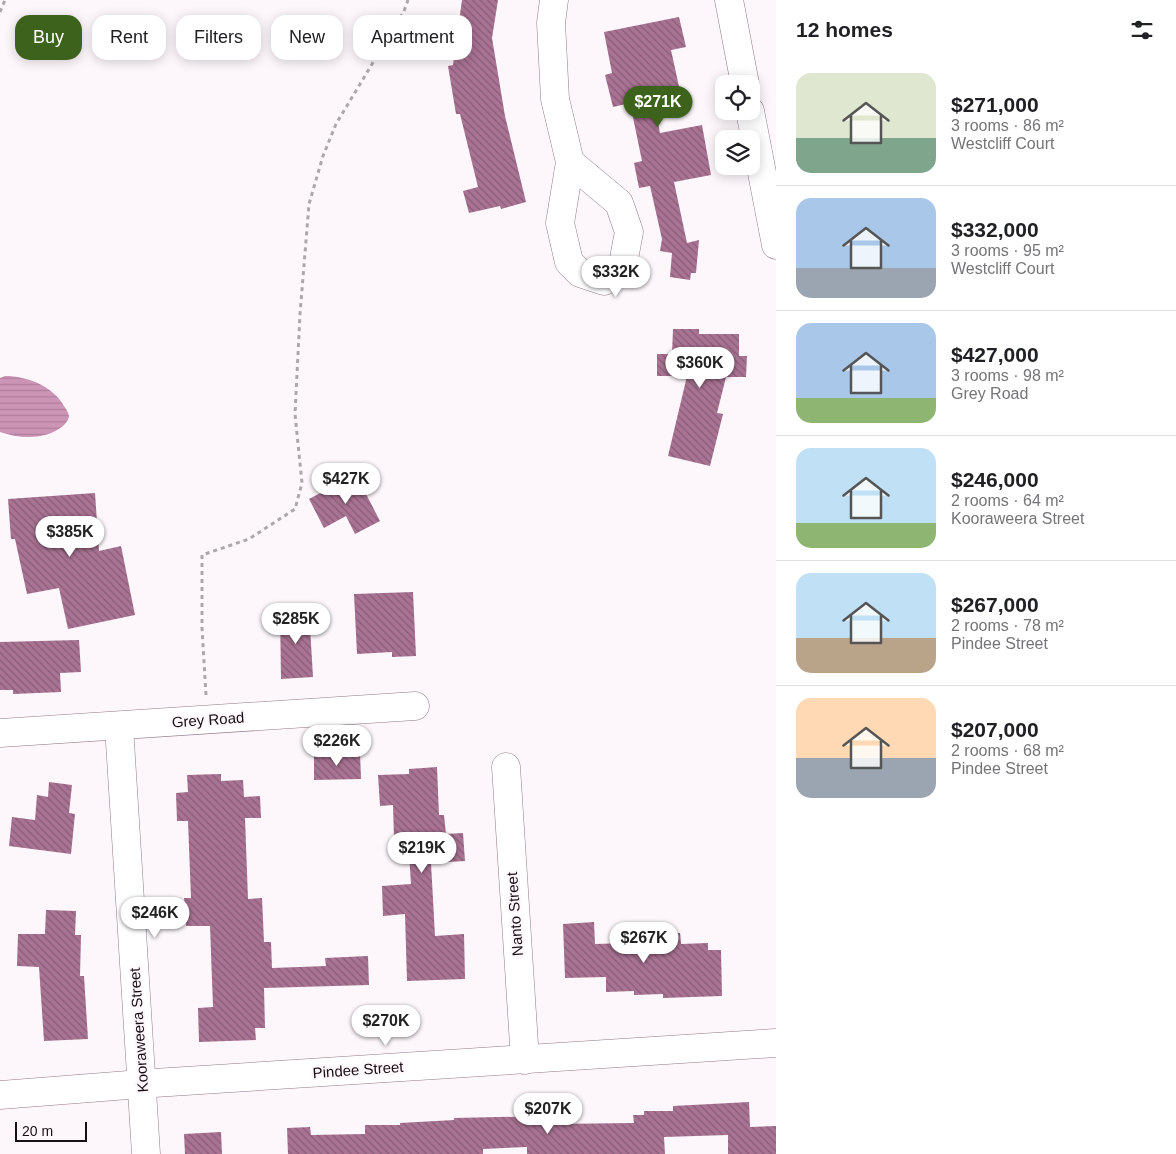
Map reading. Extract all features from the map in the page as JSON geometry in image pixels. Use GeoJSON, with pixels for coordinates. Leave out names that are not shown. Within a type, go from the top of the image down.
{"type":"FeatureCollection","features":[{"type":"Feature","properties":{"kind":"street"},"geometry":{"type":"LineString","coordinates":[[554,0],[551,23],[555,99],[570,162]]}},
{"type":"Feature","properties":{"kind":"street"},"geometry":{"type":"LineString","coordinates":[[729,0],[743,75]]}},
{"type":"Feature","properties":{"kind":"street"},"geometry":{"type":"LineString","coordinates":[[752,120],[776,245]]}},
{"type":"Feature","properties":{"kind":"street","name":"Grey Road"},"geometry":{"type":"LineString","coordinates":[[0,733],[416,706]]}},
{"type":"Feature","properties":{"kind":"street","name":"Kooraweera Street"},"geometry":{"type":"LineString","coordinates":[[119,726],[146,1154]]}},
{"type":"Feature","properties":{"kind":"street","name":"Nanto Street"},"geometry":{"type":"LineString","coordinates":[[506,768],[525,1060]]}},
{"type":"Feature","properties":{"kind":"street","name":"Pindee Street"},"geometry":{"type":"LineString","coordinates":[[0,1095],[143,1084],[776,1044]]}},
{"type":"Feature","properties":{"kind":"path"},"geometry":{"type":"LineString","coordinates":[[0,12],[5,0]]}},
{"type":"Feature","properties":{"kind":"path"},"geometry":{"type":"LineString","coordinates":[[208,720],[202,628],[202,555],[249,539],[295,509],[302,483],[295,414],[309,204],[323,156],[336,124],[404,11],[408,0]]}},
{"type":"Feature","properties":{"kind":"shaded area"},"geometry":{"type":"Polygon","coordinates":[[[5,376],[30,380],[53,393],[68,413],[69,417],[63,426],[49,434],[33,437],[16,436],[0,432],[0,378],[5,376]]]}},
{"type":"Feature","properties":{"kind":"building"},"geometry":{"type":"Polygon","coordinates":[[[462,0],[498,0],[492,38],[505,116],[526,202],[501,209],[500,206],[469,213],[463,191],[478,187],[460,114],[456,114],[448,66],[453,65],[454,60],[472,60],[472,15],[460,15],[462,0]]]}},
{"type":"Feature","properties":{"kind":"building"},"geometry":{"type":"Polygon","coordinates":[[[679,17],[686,47],[671,50],[680,91],[653,97],[660,133],[702,125],[711,175],[674,182],[687,243],[699,240],[696,273],[691,273],[690,280],[670,277],[672,253],[660,251],[662,239],[650,186],[639,188],[634,163],[642,161],[630,103],[613,107],[605,75],[612,73],[604,32],[679,17]]]}},
{"type":"Feature","properties":{"kind":"building"},"geometry":{"type":"Polygon","coordinates":[[[673,329],[699,329],[699,334],[739,334],[739,356],[747,356],[746,377],[726,377],[717,413],[723,414],[710,466],[668,456],[687,376],[657,376],[657,354],[672,354],[673,329]]]}},
{"type":"Feature","properties":{"kind":"building"},"geometry":{"type":"Polygon","coordinates":[[[358,473],[380,521],[355,534],[346,516],[324,528],[309,499],[358,473]]]}},
{"type":"Feature","properties":{"kind":"building"},"geometry":{"type":"Polygon","coordinates":[[[95,493],[99,551],[121,546],[135,615],[68,629],[59,588],[27,594],[15,539],[11,539],[8,499],[95,493]]]}},
{"type":"Feature","properties":{"kind":"building"},"geometry":{"type":"Polygon","coordinates":[[[413,592],[416,656],[392,657],[392,652],[357,654],[354,594],[413,592]]]}},
{"type":"Feature","properties":{"kind":"building"},"geometry":{"type":"Polygon","coordinates":[[[309,610],[313,677],[281,679],[280,611],[309,610]]]}},
{"type":"Feature","properties":{"kind":"building"},"geometry":{"type":"Polygon","coordinates":[[[79,640],[81,672],[60,673],[61,692],[13,694],[13,690],[0,690],[0,642],[79,640]]]}},
{"type":"Feature","properties":{"kind":"building"},"geometry":{"type":"Polygon","coordinates":[[[360,753],[361,779],[314,780],[314,755],[360,753]]]}},
{"type":"Feature","properties":{"kind":"building"},"geometry":{"type":"Polygon","coordinates":[[[437,767],[439,815],[444,815],[446,834],[463,833],[465,861],[431,863],[435,936],[464,934],[465,979],[407,981],[405,914],[383,916],[382,886],[411,884],[408,838],[394,839],[393,805],[380,806],[378,775],[409,774],[409,769],[437,767]]]}},
{"type":"Feature","properties":{"kind":"building"},"geometry":{"type":"Polygon","coordinates":[[[221,774],[221,781],[243,780],[244,797],[260,796],[261,818],[245,818],[248,899],[262,898],[264,942],[271,942],[272,968],[326,966],[325,958],[368,956],[369,985],[264,988],[265,1028],[255,1028],[256,1040],[199,1042],[198,1008],[213,1007],[210,926],[186,926],[184,898],[191,898],[188,821],[177,821],[176,793],[188,792],[187,775],[221,774]]]}},
{"type":"Feature","properties":{"kind":"building"},"geometry":{"type":"Polygon","coordinates":[[[49,782],[72,785],[69,813],[75,814],[71,854],[9,846],[12,817],[35,820],[37,795],[48,797],[49,782]]]}},
{"type":"Feature","properties":{"kind":"building"},"geometry":{"type":"Polygon","coordinates":[[[46,910],[76,911],[75,935],[81,935],[80,976],[84,976],[88,1039],[44,1041],[39,967],[17,966],[18,934],[45,934],[46,910]]]}},
{"type":"Feature","properties":{"kind":"building"},"geometry":{"type":"Polygon","coordinates":[[[594,922],[595,944],[661,942],[661,934],[680,933],[681,944],[708,943],[708,950],[721,950],[722,996],[663,998],[663,994],[634,995],[634,991],[606,992],[606,977],[565,978],[563,924],[594,922]]]}},
{"type":"Feature","properties":{"kind":"building"},"geometry":{"type":"Polygon","coordinates":[[[749,1102],[750,1127],[776,1126],[776,1154],[728,1154],[728,1135],[664,1137],[665,1154],[527,1154],[527,1147],[483,1149],[483,1154],[288,1154],[287,1128],[310,1127],[311,1135],[365,1134],[365,1125],[400,1125],[400,1123],[454,1120],[454,1118],[553,1116],[554,1124],[634,1123],[633,1115],[644,1115],[644,1111],[673,1111],[673,1106],[749,1102]]]}},
{"type":"Feature","properties":{"kind":"building"},"geometry":{"type":"Polygon","coordinates":[[[221,1132],[222,1154],[185,1154],[184,1134],[221,1132]]]}}]}
